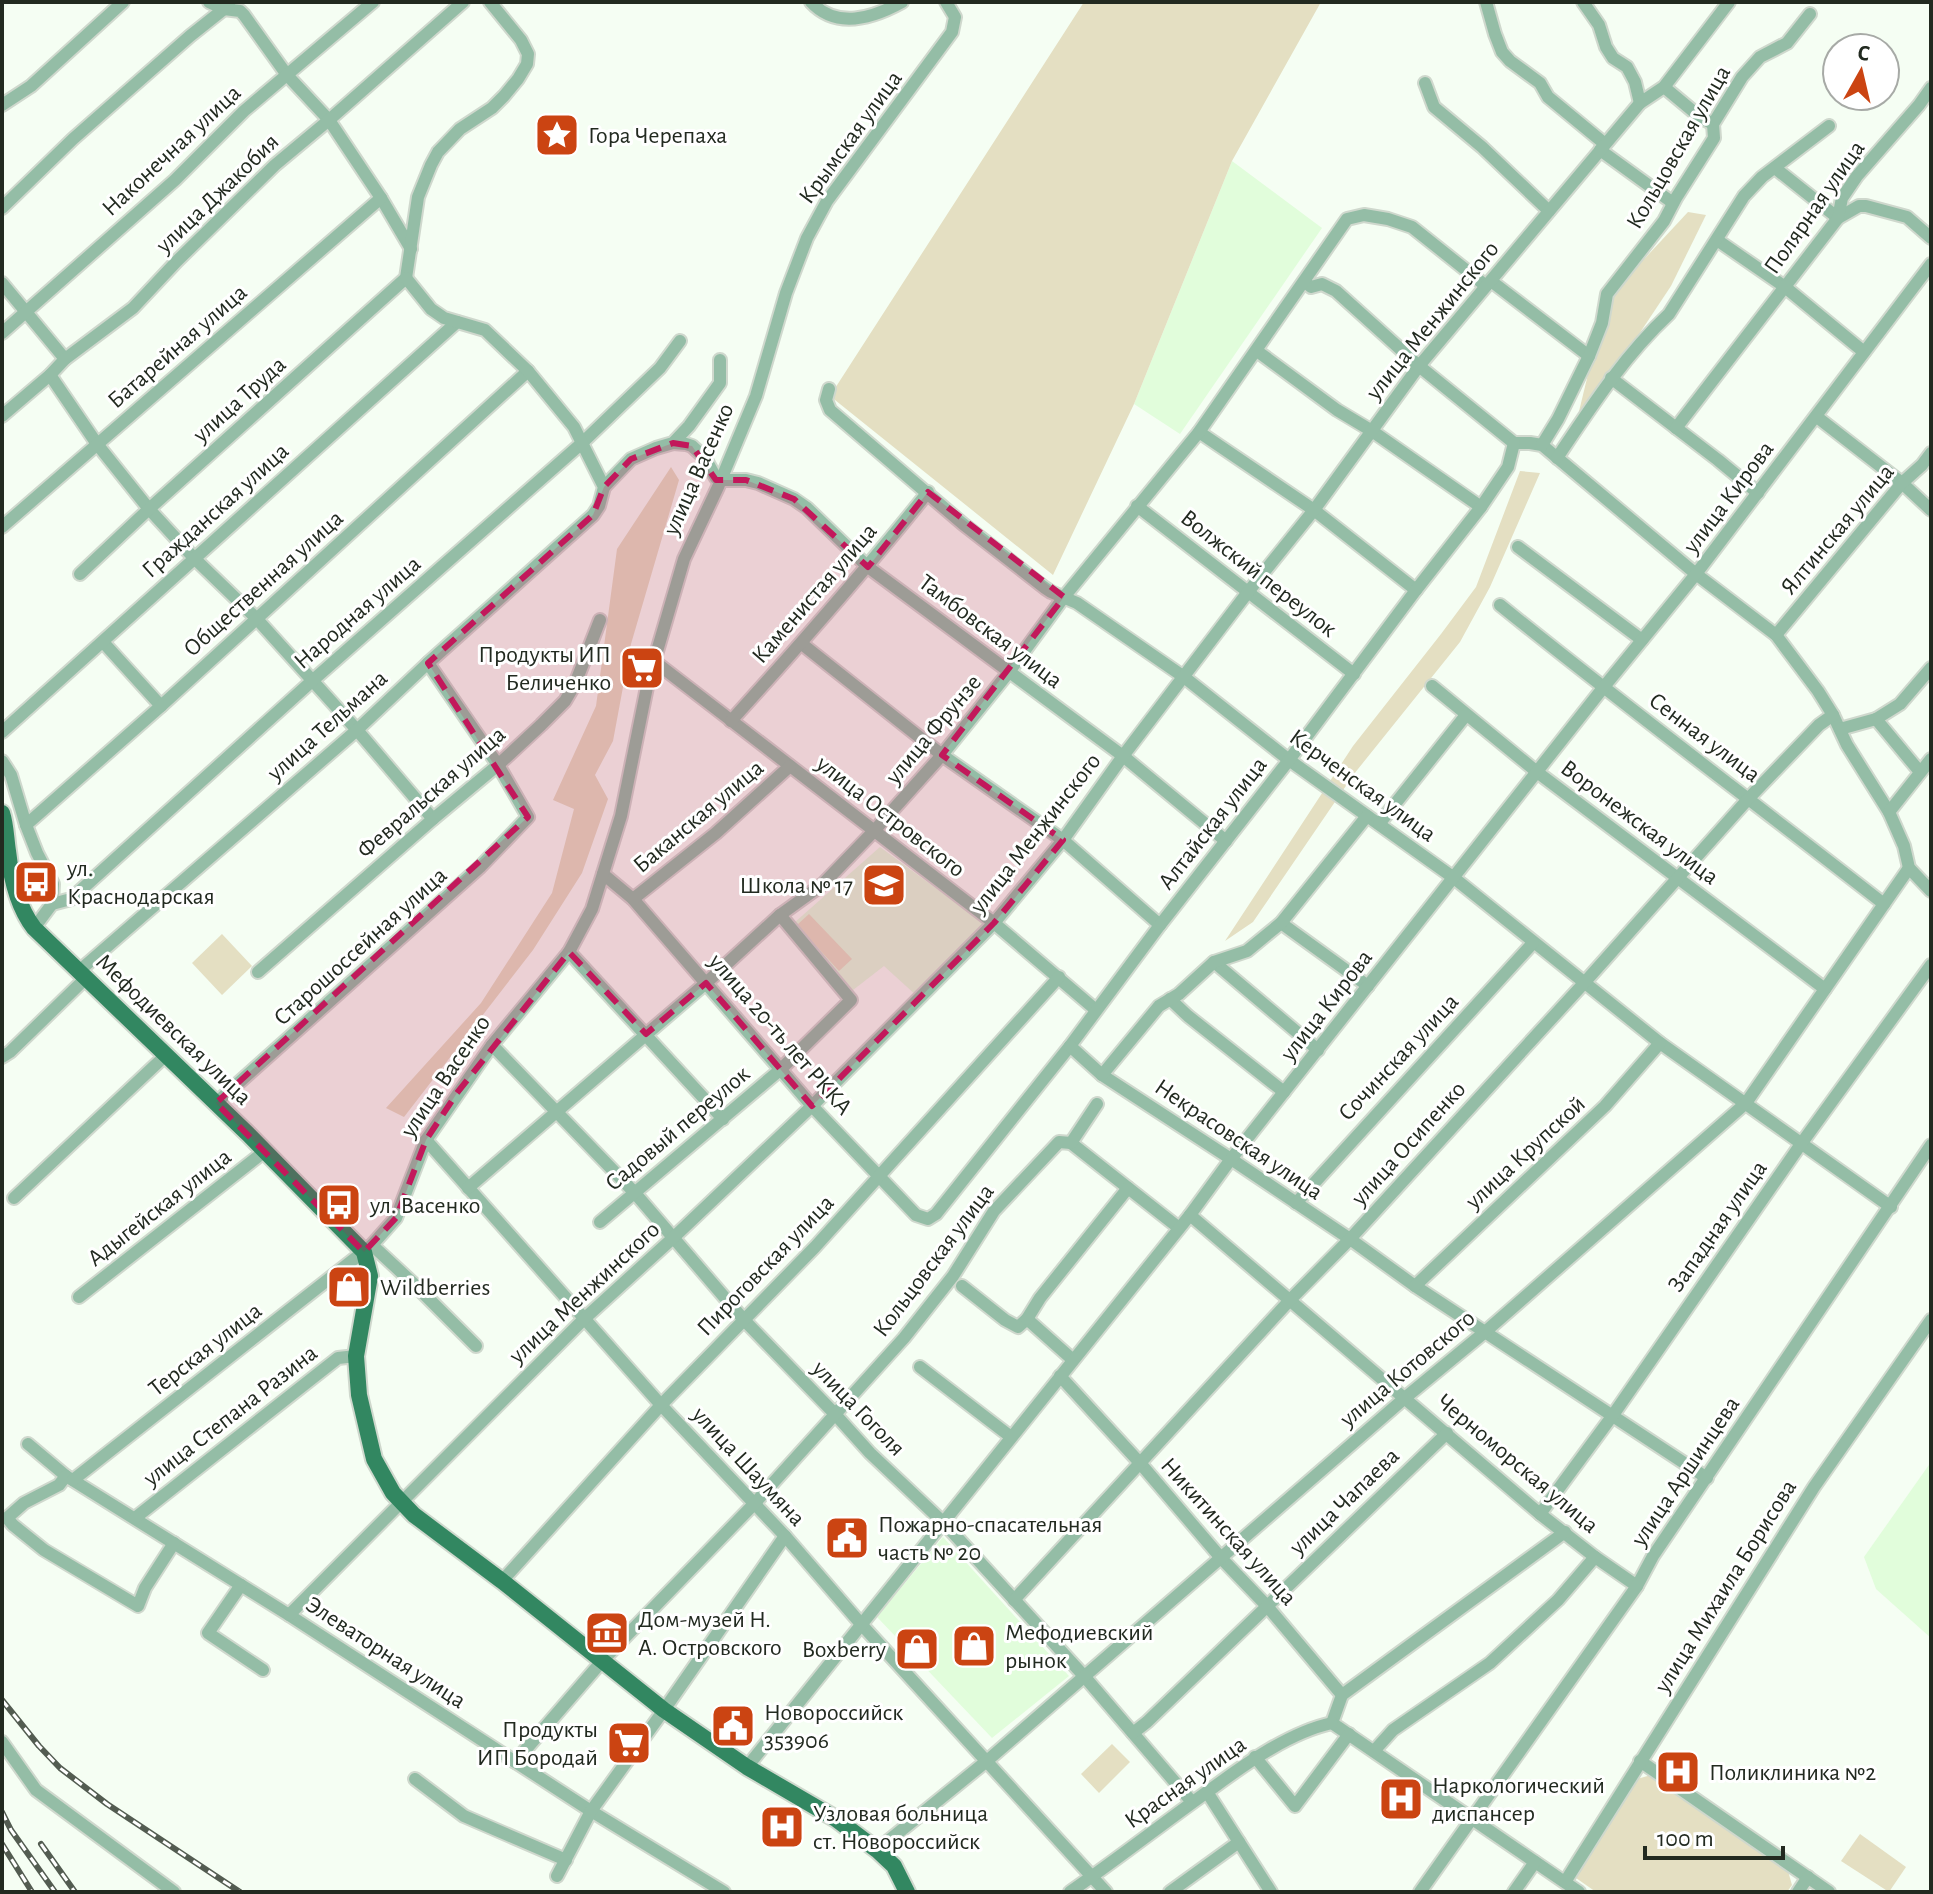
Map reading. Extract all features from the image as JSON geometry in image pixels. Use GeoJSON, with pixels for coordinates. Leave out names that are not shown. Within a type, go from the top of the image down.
{"type":"FeatureCollection","features":[{"type":"Feature","properties":{"kind":"main road","name":"Мефодиевская улица"},"geometry":{"type":"LineString","coordinates":[[2,813],[16,891],[24,914],[34,928],[368,1248]]}},
{"type":"Feature","properties":{"kind":"main road"},"geometry":{"type":"LineString","coordinates":[[368,1248],[370,1276],[356,1356],[359,1395],[374,1459],[393,1493],[414,1515],[664,1710],[747,1767],[836,1819],[877,1850],[894,1866],[907,1892]]}},
{"type":"Feature","properties":{"kind":"street"},"geometry":{"type":"LineString","coordinates":[[2,105],[31,86],[123,2]]}},
{"type":"Feature","properties":{"kind":"street"},"geometry":{"type":"LineString","coordinates":[[209,2],[228,6],[244,15],[287,75],[329,120],[411,249]]}},
{"type":"Feature","properties":{"kind":"street","name":"Наконечная улица"},"geometry":{"type":"LineString","coordinates":[[2,333],[175,180],[244,111],[373,2]]}},
{"type":"Feature","properties":{"kind":"street","name":"улица Джакобия"},"geometry":{"type":"LineString","coordinates":[[2,416],[65,359],[133,308],[275,165],[463,2]]}},
{"type":"Feature","properties":{"kind":"street"},"geometry":{"type":"LineString","coordinates":[[490,2],[521,40],[528,54],[527,64],[492,108],[460,129],[438,152],[418,197],[406,278],[431,309],[444,318],[485,330],[528,371],[574,427],[604,487],[631,459],[673,443],[692,446],[705,458],[716,478],[721,480]]}},
{"type":"Feature","properties":{"kind":"street"},"geometry":{"type":"LineString","coordinates":[[820,5],[841,20],[869,18],[902,2]]}},
{"type":"Feature","properties":{"kind":"street","name":"Крымская улица"},"geometry":{"type":"LineString","coordinates":[[756,396],[786,293],[807,238],[827,201],[952,32],[955,17],[946,2]]}},
{"type":"Feature","properties":{"kind":"street"},"geometry":{"type":"LineString","coordinates":[[1486,2],[1502,52],[1510,61],[1540,83],[1548,97],[1603,147],[1673,203]]}},
{"type":"Feature","properties":{"kind":"street"},"geometry":{"type":"LineString","coordinates":[[1583,2],[1599,25],[1613,58],[1627,67],[1635,82],[1640,103]]}},
{"type":"Feature","properties":{"kind":"street","name":"улица Менжинского"},"geometry":{"type":"LineString","coordinates":[[289,1615],[584,1319],[812,1106],[994,923],[1063,840],[1123,756],[1314,510],[1419,366],[1640,103],[1664,87],[1729,2]]}},
{"type":"Feature","properties":{"kind":"street"},"geometry":{"type":"LineString","coordinates":[[2,208],[73,139],[228,6]]}},
{"type":"Feature","properties":{"kind":"street","name":"Кольцовская улица"},"geometry":{"type":"LineString","coordinates":[[1542,445],[1589,356],[1602,323],[1607,294],[1664,221],[1714,138],[1713,124],[1742,77],[1760,57],[1787,43],[1810,14]]}},
{"type":"Feature","properties":{"kind":"street"},"geometry":{"type":"LineString","coordinates":[[1425,83],[1434,107],[1482,147],[1549,211]]}},
{"type":"Feature","properties":{"kind":"street"},"geometry":{"type":"LineString","coordinates":[[1664,87],[1713,124]]}},
{"type":"Feature","properties":{"kind":"street","name":"Полярная улица"},"geometry":{"type":"LineString","coordinates":[[1676,428],[1838,218],[1842,198],[1857,176],[1931,88]]}},
{"type":"Feature","properties":{"kind":"street"},"geometry":{"type":"LineString","coordinates":[[1557,458],[1611,378],[1669,314],[1744,196],[1762,177],[1829,126]]}},
{"type":"Feature","properties":{"kind":"street"},"geometry":{"type":"LineString","coordinates":[[1775,168],[1838,218],[1859,206],[1866,206],[1907,217],[1931,238]]}},
{"type":"Feature","properties":{"kind":"street","name":"Батарейная улица"},"geometry":{"type":"LineString","coordinates":[[2,527],[381,198]]}},
{"type":"Feature","properties":{"kind":"street","name":"улица Фрунзе"},"geometry":{"type":"LineString","coordinates":[[468,1188],[706,983],[780,915],[823,884],[874,831],[942,755],[1064,597],[1199,432],[1347,219],[1364,215],[1412,227],[1488,284]]}},
{"type":"Feature","properties":{"kind":"street"},"geometry":{"type":"LineString","coordinates":[[1717,240],[1785,287],[1864,352]]}},
{"type":"Feature","properties":{"kind":"street","name":"улица Кирова"},"geometry":{"type":"LineString","coordinates":[[747,1767],[1190,1215],[1231,1159],[1696,574],[1931,264]]}},
{"type":"Feature","properties":{"kind":"street","name":"улица Труда"},"geometry":{"type":"LineString","coordinates":[[80,574],[406,278]]}},
{"type":"Feature","properties":{"kind":"street"},"geometry":{"type":"LineString","coordinates":[[1305,282],[1311,287],[1322,284],[1336,291],[1419,366],[1514,443],[1542,445],[1696,574],[1776,635],[1833,715],[1847,745],[1889,812],[1904,846],[1909,868],[1931,891]]}},
{"type":"Feature","properties":{"kind":"street"},"geometry":{"type":"LineString","coordinates":[[2,283],[65,359]]}},
{"type":"Feature","properties":{"kind":"street"},"geometry":{"type":"LineString","coordinates":[[1488,284],[1589,356]]}},
{"type":"Feature","properties":{"kind":"street","name":"Гражданская улица"},"geometry":{"type":"LineString","coordinates":[[2,732],[457,322]]}},
{"type":"Feature","properties":{"kind":"street","name":"Народная улица"},"geometry":{"type":"LineString","coordinates":[[52,904],[71,899],[582,443],[660,368],[680,341]]}},
{"type":"Feature","properties":{"kind":"street"},"geometry":{"type":"LineString","coordinates":[[1257,351],[1337,410],[1481,507]]}},
{"type":"Feature","properties":{"kind":"street"},"geometry":{"type":"LineString","coordinates":[[673,443],[720,383],[720,360]]}},
{"type":"Feature","properties":{"kind":"street","name":"Общественная улица"},"geometry":{"type":"LineString","coordinates":[[26,825],[528,371]]}},
{"type":"Feature","properties":{"kind":"street"},"geometry":{"type":"LineString","coordinates":[[50,375],[97,444],[149,509],[256,618],[433,819]]}},
{"type":"Feature","properties":{"kind":"street"},"geometry":{"type":"LineString","coordinates":[[1611,378],[1758,493]]}},
{"type":"Feature","properties":{"kind":"street","name":"Керченская улица"},"geometry":{"type":"LineString","coordinates":[[829,389],[826,400],[830,410],[963,524],[1045,588],[1077,603],[1184,677],[1289,760],[1454,878],[1660,1043],[1891,1207]]}},
{"type":"Feature","properties":{"kind":"street","name":"улица Васенко"},"geometry":{"type":"LineString","coordinates":[[368,1248],[396,1218],[426,1140],[492,1045],[569,952],[592,909],[621,816],[648,682],[684,559],[756,396]]}},
{"type":"Feature","properties":{"kind":"street"},"geometry":{"type":"LineString","coordinates":[[1817,417],[1902,483],[1931,510]]}},
{"type":"Feature","properties":{"kind":"street"},"geometry":{"type":"LineString","coordinates":[[1199,432],[1314,510],[1416,590]]}},
{"type":"Feature","properties":{"kind":"street","name":"Алтайская улица"},"geometry":{"type":"LineString","coordinates":[[928,1219],[936,1214],[1070,1046],[1481,507],[1508,467],[1514,443]]}},
{"type":"Feature","properties":{"kind":"street","name":"Ялтинская улица"},"geometry":{"type":"LineString","coordinates":[[1776,635],[1902,483],[1931,453]]}},
{"type":"Feature","properties":{"kind":"street","name":"Тамбовская улица"},"geometry":{"type":"LineString","coordinates":[[721,480],[758,483],[807,508],[868,567],[1123,756],[1226,841]]}},
{"type":"Feature","properties":{"kind":"street","name":"улица Тельмана"},"geometry":{"type":"LineString","coordinates":[[2,1057],[82,974],[593,515],[604,487]]}},
{"type":"Feature","properties":{"kind":"street","name":"Каменистая улица"},"geometry":{"type":"LineString","coordinates":[[731,721],[802,644],[928,492]]}},
{"type":"Feature","properties":{"kind":"street","name":"Волжский переулок"},"geometry":{"type":"LineString","coordinates":[[1137,506],[1354,674]]}},
{"type":"Feature","properties":{"kind":"street"},"geometry":{"type":"LineString","coordinates":[[1518,547],[1642,640]]}},
{"type":"Feature","properties":{"kind":"street","name":"Сенная улица"},"geometry":{"type":"LineString","coordinates":[[1500,605],[1884,904]]}},
{"type":"Feature","properties":{"kind":"street","name":"Февральская улица"},"geometry":{"type":"LineString","coordinates":[[258,972],[498,765],[565,701],[575,684],[600,620]]}},
{"type":"Feature","properties":{"kind":"street"},"geometry":{"type":"LineString","coordinates":[[103,642],[161,706]]}},
{"type":"Feature","properties":{"kind":"street"},"geometry":{"type":"LineString","coordinates":[[802,644],[942,755],[1063,840],[1160,925]]}},
{"type":"Feature","properties":{"kind":"street","name":"улица Островского"},"geometry":{"type":"LineString","coordinates":[[654,661],[994,923],[1096,1010]]}},
{"type":"Feature","properties":{"kind":"street"},"geometry":{"type":"LineString","coordinates":[[428,663],[498,765]]}},
{"type":"Feature","properties":{"kind":"street"},"geometry":{"type":"LineString","coordinates":[[1840,729],[1876,719],[1900,704],[1931,668]]}},
{"type":"Feature","properties":{"kind":"street","name":"Воронежская улица"},"geometry":{"type":"LineString","coordinates":[[1432,686],[1537,772],[1825,989]]}},
{"type":"Feature","properties":{"kind":"street"},"geometry":{"type":"LineString","coordinates":[[1379,824],[1466,715]]}},
{"type":"Feature","properties":{"kind":"street","name":"улица Осипенко"},"geometry":{"type":"LineString","coordinates":[[1014,1600],[1350,1239],[1749,798],[1819,725],[1833,715]]}},
{"type":"Feature","properties":{"kind":"street"},"geometry":{"type":"LineString","coordinates":[[1876,719],[1920,772]]}},
{"type":"Feature","properties":{"kind":"street"},"geometry":{"type":"LineString","coordinates":[[1889,812],[1931,759]]}},
{"type":"Feature","properties":{"kind":"street"},"geometry":{"type":"LineString","coordinates":[[2,761],[11,775],[26,825],[53,884],[52,904],[34,928]]}},
{"type":"Feature","properties":{"kind":"street","name":"Старошоссейная улица"},"geometry":{"type":"LineString","coordinates":[[216,1103],[480,867],[528,817],[498,765]]}},
{"type":"Feature","properties":{"kind":"street","name":"Баканская улица"},"geometry":{"type":"LineString","coordinates":[[633,899],[716,833],[790,766]]}},
{"type":"Feature","properties":{"kind":"street"},"geometry":{"type":"LineString","coordinates":[[1102,1075],[1159,1006],[1179,994],[1214,962],[1247,951],[1281,923],[1367,816]]}},
{"type":"Feature","properties":{"kind":"street","name":"улица Котовского"},"geometry":{"type":"LineString","coordinates":[[877,1850],[988,1760],[1746,1103],[1909,868]]}},
{"type":"Feature","properties":{"kind":"street","name":"улица 20-ть лет РККА"},"geometry":{"type":"LineString","coordinates":[[603,874],[633,899],[812,1106],[916,1215],[928,1219]]}},
{"type":"Feature","properties":{"kind":"street","name":"Садовый переулок"},"geometry":{"type":"LineString","coordinates":[[600,1222],[780,1070],[851,1000],[780,915]]}},
{"type":"Feature","properties":{"kind":"street"},"geometry":{"type":"LineString","coordinates":[[1281,923],[1368,986]]}},
{"type":"Feature","properties":{"kind":"street","name":"Сочинская улица"},"geometry":{"type":"LineString","coordinates":[[1296,1203],[1533,943]]}},
{"type":"Feature","properties":{"kind":"street"},"geometry":{"type":"LineString","coordinates":[[569,952],[723,1119]]}},
{"type":"Feature","properties":{"kind":"street"},"geometry":{"type":"LineString","coordinates":[[1214,962],[1318,1050]]}},
{"type":"Feature","properties":{"kind":"street","name":"Западная улица"},"geometry":{"type":"LineString","coordinates":[[1540,1514],[1931,965]]}},
{"type":"Feature","properties":{"kind":"street","name":"Пироговская улица"},"geometry":{"type":"LineString","coordinates":[[502,1581],[661,1405],[815,1247],[1059,977]]}},
{"type":"Feature","properties":{"kind":"street"},"geometry":{"type":"LineString","coordinates":[[1170,999],[1284,1092]]}},
{"type":"Feature","properties":{"kind":"street","name":"улица Крупской"},"geometry":{"type":"LineString","coordinates":[[1415,1286],[1605,1106],[1660,1043]]}},
{"type":"Feature","properties":{"kind":"street","name":"улица Гоголя"},"geometry":{"type":"LineString","coordinates":[[492,1045],[634,1192],[744,1320],[870,1453],[944,1523],[1084,1676],[1192,1802]]}},
{"type":"Feature","properties":{"kind":"street","name":"Некрасовская улица"},"geometry":{"type":"LineString","coordinates":[[1070,1046],[1102,1075],[1707,1478]]}},
{"type":"Feature","properties":{"kind":"street"},"geometry":{"type":"LineString","coordinates":[[14,1198],[166,1055]]}},
{"type":"Feature","properties":{"kind":"street","name":"Кольцовская улица"},"geometry":{"type":"LineString","coordinates":[[515,1762],[603,1660],[754,1504],[904,1338],[953,1276],[994,1211],[1059,1142],[1071,1143],[1095,1106]]}},
{"type":"Feature","properties":{"kind":"street","name":"улица Шаумяна"},"geometry":{"type":"LineString","coordinates":[[426,1140],[661,1405],[785,1536],[861,1624],[1106,1892]]}},
{"type":"Feature","properties":{"kind":"street"},"geometry":{"type":"LineString","coordinates":[[1071,1143],[1179,1228]]}},
{"type":"Feature","properties":{"kind":"street","name":"улица Аршинцева"},"geometry":{"type":"LineString","coordinates":[[1420,1892],[1637,1586],[1653,1556],[1931,1145]]}},
{"type":"Feature","properties":{"kind":"street","name":"Адыгейская улица"},"geometry":{"type":"LineString","coordinates":[[79,1297],[265,1151]]}},
{"type":"Feature","properties":{"kind":"street"},"geometry":{"type":"LineString","coordinates":[[962,1286],[1018,1327],[1128,1188]]}},
{"type":"Feature","properties":{"kind":"street","name":"Черноморская улица"},"geometry":{"type":"LineString","coordinates":[[1190,1215],[1540,1514],[1637,1586]]}},
{"type":"Feature","properties":{"kind":"street"},"geometry":{"type":"LineString","coordinates":[[368,1248],[476,1346]]}},
{"type":"Feature","properties":{"kind":"street","name":"Терская улица"},"geometry":{"type":"LineString","coordinates":[[174,1543],[145,1588],[138,1606],[44,1550],[7,1518],[24,1503],[70,1478],[368,1248]]}},
{"type":"Feature","properties":{"kind":"street"},"geometry":{"type":"LineString","coordinates":[[1027,1319],[1073,1360]]}},
{"type":"Feature","properties":{"kind":"street","name":"улица Михаила Борисова"},"geometry":{"type":"LineString","coordinates":[[1565,1882],[1814,1487],[1931,1320]]}},
{"type":"Feature","properties":{"kind":"street","name":"улица Степана Разина"},"geometry":{"type":"LineString","coordinates":[[135,1518],[338,1358],[356,1356]]}},
{"type":"Feature","properties":{"kind":"street"},"geometry":{"type":"LineString","coordinates":[[920,1367],[1011,1437]]}},
{"type":"Feature","properties":{"kind":"street","name":"Никитинская улица"},"geometry":{"type":"LineString","coordinates":[[1060,1376],[1267,1606],[1342,1695]]}},
{"type":"Feature","properties":{"kind":"street","name":"улица Чапаева"},"geometry":{"type":"LineString","coordinates":[[1133,1733],[1447,1433]]}},
{"type":"Feature","properties":{"kind":"street","name":"Элеваторная улица"},"geometry":{"type":"LineString","coordinates":[[28,1444],[70,1478],[289,1615],[591,1811],[724,1892]]}},
{"type":"Feature","properties":{"kind":"street"},"geometry":{"type":"LineString","coordinates":[[1565,1532],[1342,1695],[1332,1723],[1579,1892]]}},
{"type":"Feature","properties":{"kind":"street"},"geometry":{"type":"LineString","coordinates":[[557,1876],[591,1811],[785,1536]]}},
{"type":"Feature","properties":{"kind":"street"},"geometry":{"type":"LineString","coordinates":[[1374,1751],[1393,1730],[1490,1663],[1558,1600],[1595,1557]]}},
{"type":"Feature","properties":{"kind":"street"},"geometry":{"type":"LineString","coordinates":[[241,1585],[208,1633],[263,1670]]}},
{"type":"Feature","properties":{"kind":"street","name":"Красная улица"},"geometry":{"type":"LineString","coordinates":[[1070,1892],[1255,1757],[1319,1726],[1332,1723]]}},
{"type":"Feature","properties":{"kind":"street"},"geometry":{"type":"LineString","coordinates":[[1255,1757],[1295,1806],[1349,1734]]}},
{"type":"Feature","properties":{"kind":"street"},"geometry":{"type":"LineString","coordinates":[[2,1742],[36,1790],[174,1892]]}},
{"type":"Feature","properties":{"kind":"street"},"geometry":{"type":"LineString","coordinates":[[1640,1761],[1829,1892]]}},
{"type":"Feature","properties":{"kind":"street"},"geometry":{"type":"LineString","coordinates":[[415,1779],[464,1816],[566,1860]]}},
{"type":"Feature","properties":{"kind":"street"},"geometry":{"type":"LineString","coordinates":[[1207,1792],[1271,1892]]}},
{"type":"Feature","properties":{"kind":"street"},"geometry":{"type":"LineString","coordinates":[[1170,1892],[1239,1842]]}},
{"type":"Feature","properties":{"kind":"street"},"geometry":{"type":"LineString","coordinates":[[1514,1892],[1535,1862]]}},
{"type":"Feature","properties":{"kind":"street"},"geometry":{"type":"LineString","coordinates":[[1798,1892],[1808,1877]]}},
{"type":"Feature","properties":{"kind":"highlighted area"},"geometry":{"type":"Polygon","coordinates":[[[673,443],[692,446],[716,480],[746,480],[794,499],[868,567],[928,492],[1064,597],[942,755],[1063,840],[994,923],[812,1106],[706,983],[646,1034],[569,952],[457,1093],[426,1140],[396,1218],[364,1252],[216,1103],[528,817],[428,663],[593,515],[604,487],[631,459],[673,443]]]}},
{"type":"Feature","properties":{"kind":"shaded area"},"geometry":{"type":"Polygon","coordinates":[[[1084,2],[1321,2],[1232,161],[1134,404],[1053,575],[830,396],[1084,2]]]}},
{"type":"Feature","properties":{"kind":"shaded area"},"geometry":{"type":"Polygon","coordinates":[[[1232,161],[1322,228],[1180,434],[1134,404],[1232,161]]]}},
{"type":"Feature","properties":{"kind":"shaded area"},"geometry":{"type":"Polygon","coordinates":[[[1688,212],[1706,215],[1671,286],[1574,432],[1606,300],[1688,212]]]}},
{"type":"Feature","properties":{"kind":"shaded area"},"geometry":{"type":"Polygon","coordinates":[[[671,467],[679,480],[631,644],[613,741],[595,775],[608,799],[582,873],[533,950],[404,1117],[386,1108],[481,1003],[552,893],[574,809],[553,800],[596,706],[617,549],[671,467]]]}},
{"type":"Feature","properties":{"kind":"shaded area"},"geometry":{"type":"Polygon","coordinates":[[[1520,471],[1540,473],[1490,587],[1460,642],[1354,774],[1253,922],[1225,941],[1353,746],[1476,587],[1520,471]]]}},
{"type":"Feature","properties":{"kind":"shaded area","name":"Школа № 17"},"geometry":{"type":"Polygon","coordinates":[[[880,847],[987,926],[917,996],[884,966],[853,990],[794,923],[880,847]]]}},
{"type":"Feature","properties":{"kind":"shaded area"},"geometry":{"type":"Polygon","coordinates":[[[809,914],[852,959],[839,971],[797,925],[809,914]]]}},
{"type":"Feature","properties":{"kind":"shaded area"},"geometry":{"type":"Polygon","coordinates":[[[222,934],[252,966],[222,995],[192,963],[222,934]]]}},
{"type":"Feature","properties":{"kind":"shaded area"},"geometry":{"type":"Polygon","coordinates":[[[1931,1462],[1931,1638],[1876,1589],[1864,1557],[1931,1462]]]}},
{"type":"Feature","properties":{"kind":"shaded area","name":"Мефодиевский рынок"},"geometry":{"type":"Polygon","coordinates":[[[943,1537],[1069,1676],[992,1738],[877,1617],[943,1537]]]}},
{"type":"Feature","properties":{"kind":"shaded area"},"geometry":{"type":"Polygon","coordinates":[[[1112,1744],[1130,1762],[1099,1793],[1081,1774],[1112,1744]]]}},
{"type":"Feature","properties":{"kind":"shaded area"},"geometry":{"type":"Polygon","coordinates":[[[1651,1775],[1788,1871],[1792,1885],[1787,1892],[1596,1892],[1576,1878],[1578,1866],[1637,1779],[1651,1775]]]}},
{"type":"Feature","properties":{"kind":"shaded area"},"geometry":{"type":"Polygon","coordinates":[[[1860,1834],[1906,1867],[1889,1892],[1841,1861],[1860,1834]]]}},
{"type":"Feature","properties":{"kind":"railway"},"geometry":{"type":"LineString","coordinates":[[2,1700],[60,1768],[107,1804],[240,1892]]}},
{"type":"Feature","properties":{"kind":"railway"},"geometry":{"type":"LineString","coordinates":[[2,1812],[11,1830],[55,1892]]}},
{"type":"Feature","properties":{"kind":"railway"},"geometry":{"type":"LineString","coordinates":[[2,1844],[32,1892]]}},
{"type":"Feature","properties":{"kind":"railway"},"geometry":{"type":"LineString","coordinates":[[41,1844],[75,1892]]}},
{"type":"Feature","properties":{"kind":"place","name":"Гора Черепаха"},"geometry":{"type":"Point","coordinates":[557,135]}},
{"type":"Feature","properties":{"kind":"place","name":"Продукты ИП Беличенко"},"geometry":{"type":"Point","coordinates":[642,668]}},
{"type":"Feature","properties":{"kind":"place","name":"ул. Краснодарская"},"geometry":{"type":"Point","coordinates":[36,882]}},
{"type":"Feature","properties":{"kind":"place","name":"Школа № 17"},"geometry":{"type":"Point","coordinates":[884,885]}},
{"type":"Feature","properties":{"kind":"place","name":"ул. Васенко"},"geometry":{"type":"Point","coordinates":[339,1205]}},
{"type":"Feature","properties":{"kind":"place","name":"Wildberries"},"geometry":{"type":"Point","coordinates":[349,1287]}},
{"type":"Feature","properties":{"kind":"place","name":"Пожарно-спасательная часть № 20"},"geometry":{"type":"Point","coordinates":[847,1538]}},
{"type":"Feature","properties":{"kind":"place","name":"Дом-музей Н. А. Островского"},"geometry":{"type":"Point","coordinates":[607,1633]}},
{"type":"Feature","properties":{"kind":"place","name":"Мефодиевский рынок"},"geometry":{"type":"Point","coordinates":[974,1646]}},
{"type":"Feature","properties":{"kind":"place","name":"Boxberry"},"geometry":{"type":"Point","coordinates":[917,1649]}},
{"type":"Feature","properties":{"kind":"place","name":"Новороссийск 353906"},"geometry":{"type":"Point","coordinates":[733,1726]}},
{"type":"Feature","properties":{"kind":"place","name":"Продукты ИП Бородай"},"geometry":{"type":"Point","coordinates":[629,1743]}},
{"type":"Feature","properties":{"kind":"place","name":"Поликлиника №2"},"geometry":{"type":"Point","coordinates":[1678,1772]}},
{"type":"Feature","properties":{"kind":"place","name":"Наркологический диспансер"},"geometry":{"type":"Point","coordinates":[1401,1799]}},
{"type":"Feature","properties":{"kind":"place","name":"Узловая больница ст. Новороссийск"},"geometry":{"type":"Point","coordinates":[782,1827]}}]}
